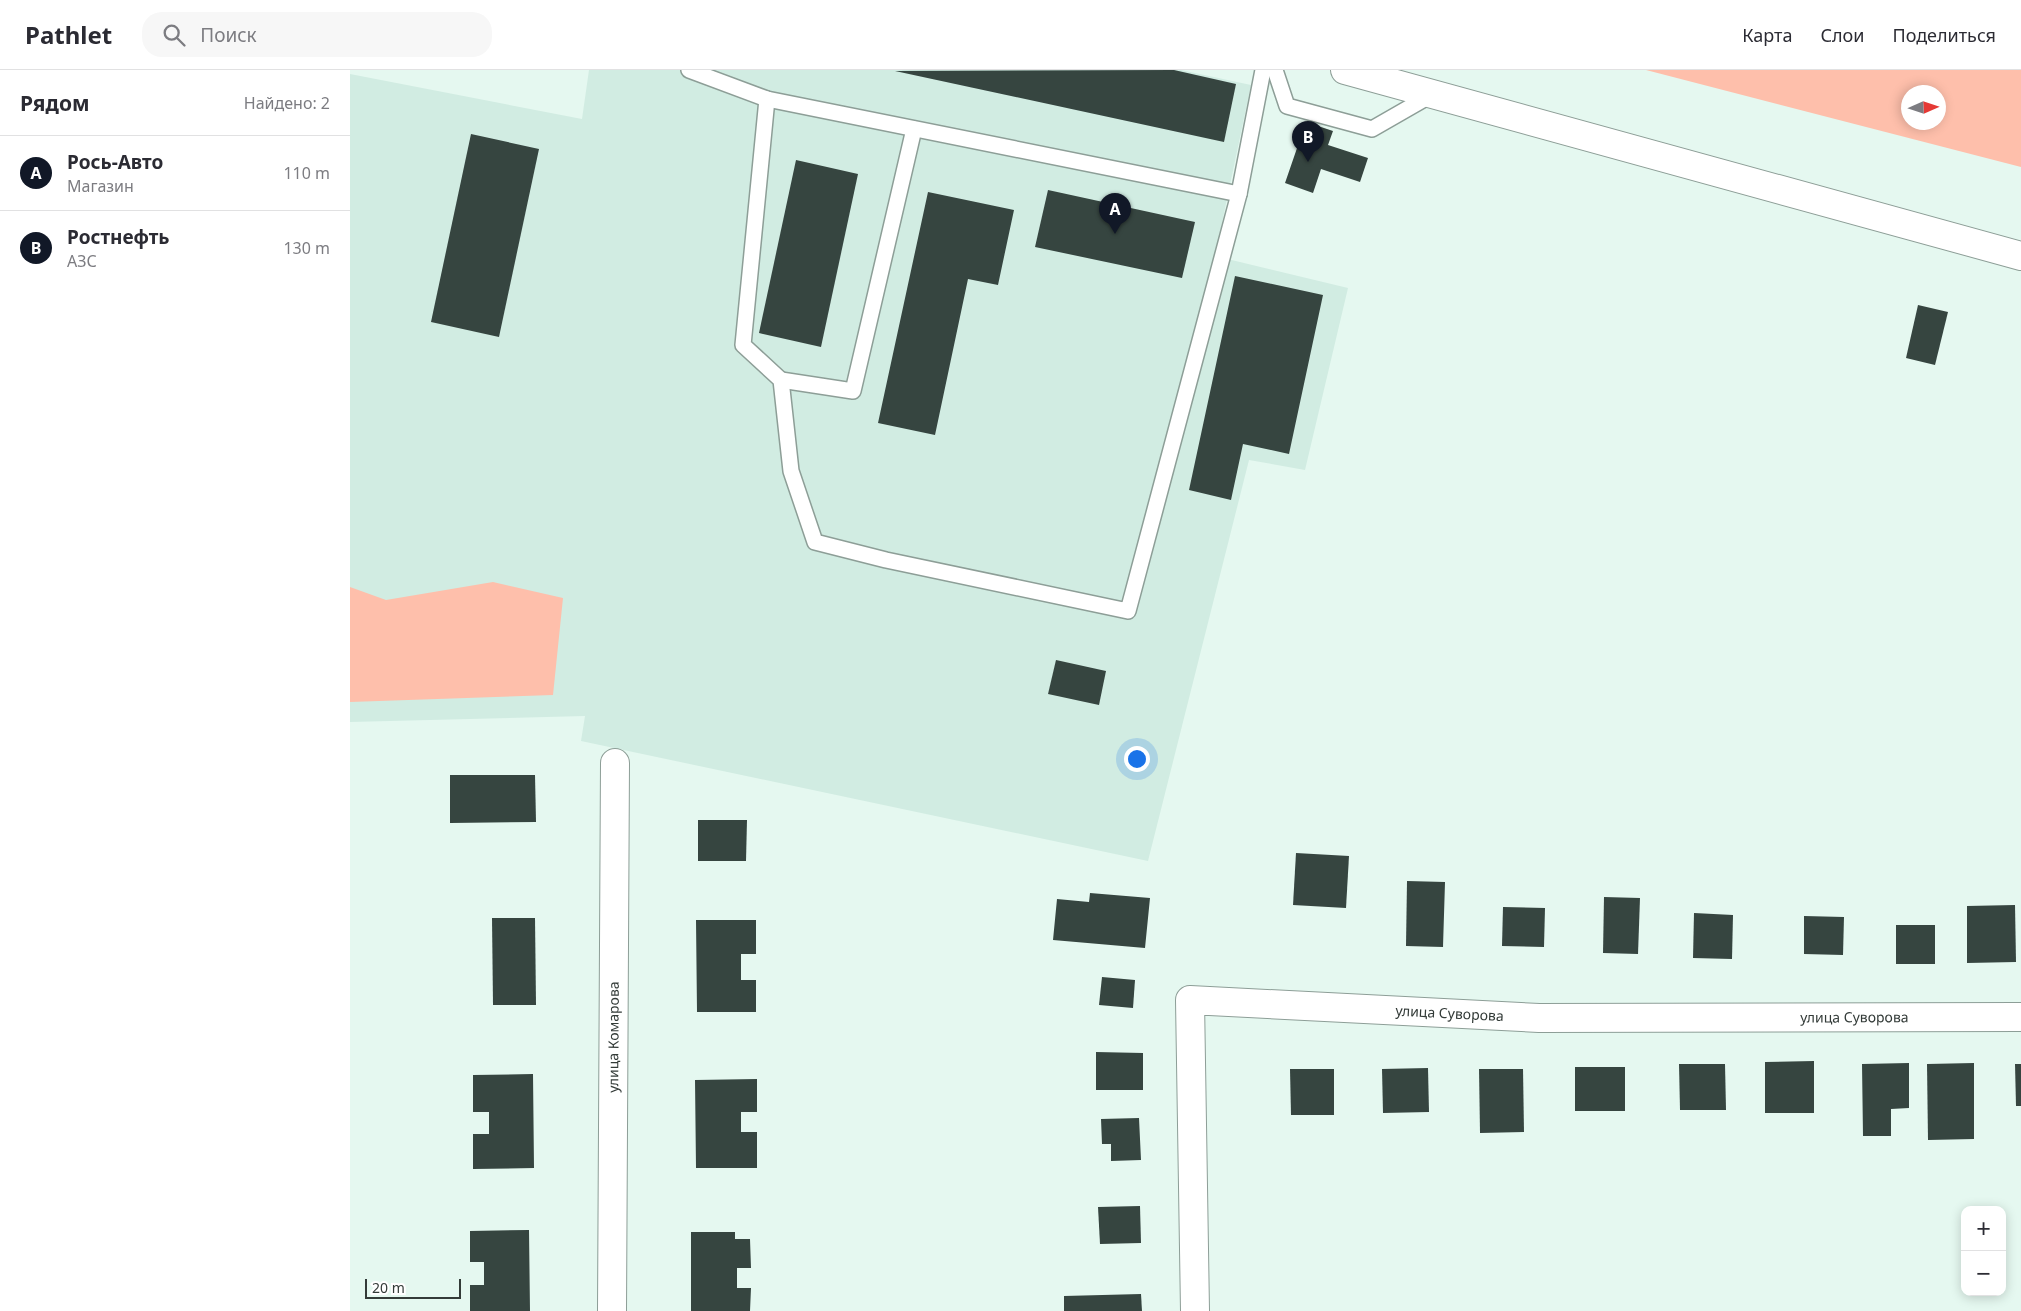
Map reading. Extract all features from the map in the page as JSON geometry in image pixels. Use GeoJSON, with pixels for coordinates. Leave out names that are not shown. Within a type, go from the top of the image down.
{"type":"FeatureCollection","features":[{"type":"Feature","properties":{"kind":"street"},"geometry":{"type":"LineString","coordinates":[[1345,70],[2021,256]]}},
{"type":"Feature","properties":{"kind":"street","name":"улица Комарова"},"geometry":{"type":"LineString","coordinates":[[612,1311],[615,763]]}},
{"type":"Feature","properties":{"kind":"street","name":"улица Суворова"},"geometry":{"type":"LineString","coordinates":[[1195,1311],[1190,1000],[1539,1018],[2021,1017]]}},
{"type":"Feature","properties":{"kind":"lane"},"geometry":{"type":"LineString","coordinates":[[689,70],[767,99],[1239,194]]}},
{"type":"Feature","properties":{"kind":"lane"},"geometry":{"type":"LineString","coordinates":[[781,380],[791,471],[815,542],[886,560],[1128,611],[1239,194],[1263,70]]}},
{"type":"Feature","properties":{"kind":"lane"},"geometry":{"type":"LineString","coordinates":[[1275,70],[1287,106],[1372,129],[1433,93]]}},
{"type":"Feature","properties":{"kind":"lane"},"geometry":{"type":"LineString","coordinates":[[767,99],[743,345],[781,380],[853,392],[914,128]]}},
{"type":"Feature","properties":{"kind":"shaded area"},"geometry":{"type":"Polygon","coordinates":[[[589,70],[1181,70],[1251,85],[1215,256],[1348,288],[1305,470],[1249,460],[1148,861],[581,741],[585,716],[350,722],[350,74],[582,119],[589,70]]]}},
{"type":"Feature","properties":{"kind":"shaded area"},"geometry":{"type":"Polygon","coordinates":[[[1646,70],[2021,70],[2021,167],[1646,70]]]}},
{"type":"Feature","properties":{"kind":"shaded area"},"geometry":{"type":"Polygon","coordinates":[[[493,582],[563,598],[553,695],[350,702],[350,587],[386,600],[493,582]]]}},
{"type":"Feature","properties":{"kind":"building"},"geometry":{"type":"Polygon","coordinates":[[[1174,70],[1236,84],[1224,142],[895,71],[1174,70]]]}},
{"type":"Feature","properties":{"kind":"building"},"geometry":{"type":"Polygon","coordinates":[[[1306,122],[1333,131],[1328,145],[1368,158],[1360,182],[1321,169],[1313,193],[1285,183],[1306,122]]]}},
{"type":"Feature","properties":{"kind":"building"},"geometry":{"type":"Polygon","coordinates":[[[471,134],[539,149],[499,337],[431,322],[471,134]]]}},
{"type":"Feature","properties":{"kind":"building"},"geometry":{"type":"Polygon","coordinates":[[[796,160],[858,174],[821,347],[759,333],[796,160]]]}},
{"type":"Feature","properties":{"kind":"building"},"geometry":{"type":"Polygon","coordinates":[[[1048,190],[1195,222],[1182,278],[1035,247],[1048,190]]]}},
{"type":"Feature","properties":{"kind":"building"},"geometry":{"type":"Polygon","coordinates":[[[928,192],[1014,210],[998,285],[968,279],[935,435],[878,423],[928,192]]]}},
{"type":"Feature","properties":{"kind":"building"},"geometry":{"type":"Polygon","coordinates":[[[1235,276],[1323,295],[1289,454],[1243,444],[1231,500],[1189,490],[1235,276]]]}},
{"type":"Feature","properties":{"kind":"building"},"geometry":{"type":"Polygon","coordinates":[[[1918,305],[1948,312],[1935,365],[1906,358],[1918,305]]]}},
{"type":"Feature","properties":{"kind":"building"},"geometry":{"type":"Polygon","coordinates":[[[1056,660],[1106,671],[1099,705],[1048,694],[1056,660]]]}},
{"type":"Feature","properties":{"kind":"building"},"geometry":{"type":"Polygon","coordinates":[[[450,775],[535,775],[536,822],[450,823],[450,775]]]}},
{"type":"Feature","properties":{"kind":"building"},"geometry":{"type":"Polygon","coordinates":[[[698,820],[747,820],[746,861],[698,861],[698,820]]]}},
{"type":"Feature","properties":{"kind":"building"},"geometry":{"type":"Polygon","coordinates":[[[1296,853],[1349,856],[1346,908],[1293,905],[1296,853]]]}},
{"type":"Feature","properties":{"kind":"building"},"geometry":{"type":"Polygon","coordinates":[[[1407,881],[1445,882],[1443,947],[1406,946],[1407,881]]]}},
{"type":"Feature","properties":{"kind":"building"},"geometry":{"type":"Polygon","coordinates":[[[1090,893],[1150,898],[1145,948],[1053,940],[1057,899],[1089,902],[1090,893]]]}},
{"type":"Feature","properties":{"kind":"building"},"geometry":{"type":"Polygon","coordinates":[[[1604,897],[1640,898],[1638,954],[1603,953],[1604,897]]]}},
{"type":"Feature","properties":{"kind":"building"},"geometry":{"type":"Polygon","coordinates":[[[2015,905],[2016,962],[1967,963],[1967,906],[2015,905]]]}},
{"type":"Feature","properties":{"kind":"building"},"geometry":{"type":"Polygon","coordinates":[[[1503,907],[1545,908],[1544,947],[1502,946],[1503,907]]]}},
{"type":"Feature","properties":{"kind":"building"},"geometry":{"type":"Polygon","coordinates":[[[1694,913],[1733,915],[1732,959],[1693,958],[1694,913]]]}},
{"type":"Feature","properties":{"kind":"building"},"geometry":{"type":"Polygon","coordinates":[[[1804,916],[1844,917],[1843,955],[1804,954],[1804,916]]]}},
{"type":"Feature","properties":{"kind":"building"},"geometry":{"type":"Polygon","coordinates":[[[492,918],[535,918],[536,1005],[493,1005],[492,918]]]}},
{"type":"Feature","properties":{"kind":"building"},"geometry":{"type":"Polygon","coordinates":[[[696,920],[756,920],[756,954],[741,954],[741,980],[756,980],[756,1012],[697,1012],[696,920]]]}},
{"type":"Feature","properties":{"kind":"building"},"geometry":{"type":"Polygon","coordinates":[[[1896,925],[1935,925],[1935,964],[1896,964],[1896,925]]]}},
{"type":"Feature","properties":{"kind":"building"},"geometry":{"type":"Polygon","coordinates":[[[1102,977],[1135,980],[1133,1008],[1099,1005],[1102,977]]]}},
{"type":"Feature","properties":{"kind":"building"},"geometry":{"type":"Polygon","coordinates":[[[1096,1052],[1143,1053],[1143,1090],[1096,1090],[1096,1052]]]}},
{"type":"Feature","properties":{"kind":"building"},"geometry":{"type":"Polygon","coordinates":[[[1814,1061],[1814,1113],[1765,1113],[1765,1062],[1814,1061]]]}},
{"type":"Feature","properties":{"kind":"building"},"geometry":{"type":"Polygon","coordinates":[[[1909,1063],[1909,1108],[1891,1109],[1891,1136],[1863,1136],[1862,1064],[1909,1063]]]}},
{"type":"Feature","properties":{"kind":"building"},"geometry":{"type":"Polygon","coordinates":[[[1974,1063],[1974,1139],[1928,1140],[1927,1064],[1974,1063]]]}},
{"type":"Feature","properties":{"kind":"building"},"geometry":{"type":"Polygon","coordinates":[[[1679,1064],[1725,1064],[1726,1110],[1680,1110],[1679,1064]]]}},
{"type":"Feature","properties":{"kind":"building"},"geometry":{"type":"Polygon","coordinates":[[[2015,1064],[2021,1064],[2021,1106],[2016,1106],[2015,1064]]]}},
{"type":"Feature","properties":{"kind":"building"},"geometry":{"type":"Polygon","coordinates":[[[1575,1067],[1625,1067],[1625,1111],[1575,1111],[1575,1067]]]}},
{"type":"Feature","properties":{"kind":"building"},"geometry":{"type":"Polygon","coordinates":[[[1428,1068],[1429,1112],[1383,1113],[1382,1069],[1428,1068]]]}},
{"type":"Feature","properties":{"kind":"building"},"geometry":{"type":"Polygon","coordinates":[[[1290,1069],[1334,1069],[1334,1115],[1291,1115],[1290,1069]]]}},
{"type":"Feature","properties":{"kind":"building"},"geometry":{"type":"Polygon","coordinates":[[[1479,1069],[1523,1069],[1524,1132],[1480,1133],[1479,1069]]]}},
{"type":"Feature","properties":{"kind":"building"},"geometry":{"type":"Polygon","coordinates":[[[533,1074],[534,1168],[473,1169],[473,1134],[489,1134],[489,1112],[473,1112],[473,1075],[533,1074]]]}},
{"type":"Feature","properties":{"kind":"building"},"geometry":{"type":"Polygon","coordinates":[[[757,1079],[757,1112],[741,1112],[741,1132],[757,1132],[757,1168],[696,1168],[695,1080],[757,1079]]]}},
{"type":"Feature","properties":{"kind":"building"},"geometry":{"type":"Polygon","coordinates":[[[1139,1118],[1141,1160],[1111,1161],[1111,1144],[1102,1144],[1101,1119],[1139,1118]]]}},
{"type":"Feature","properties":{"kind":"building"},"geometry":{"type":"Polygon","coordinates":[[[1140,1206],[1141,1243],[1100,1244],[1098,1207],[1140,1206]]]}},
{"type":"Feature","properties":{"kind":"building"},"geometry":{"type":"Polygon","coordinates":[[[529,1230],[530,1311],[470,1311],[470,1285],[484,1285],[484,1262],[470,1262],[470,1231],[529,1230]]]}},
{"type":"Feature","properties":{"kind":"building"},"geometry":{"type":"Polygon","coordinates":[[[691,1232],[735,1232],[735,1239],[750,1239],[751,1268],[737,1268],[737,1288],[751,1288],[750,1311],[691,1311],[691,1232]]]}},
{"type":"Feature","properties":{"kind":"building"},"geometry":{"type":"Polygon","coordinates":[[[1141,1294],[1142,1311],[1064,1311],[1064,1296],[1141,1294]]]}},
{"type":"Feature","properties":{"kind":"place","name":"Ростнефть"},"geometry":{"type":"Point","coordinates":[1308,162]}},
{"type":"Feature","properties":{"kind":"place","name":"Рось-Авто"},"geometry":{"type":"Point","coordinates":[1115,234]}}]}
